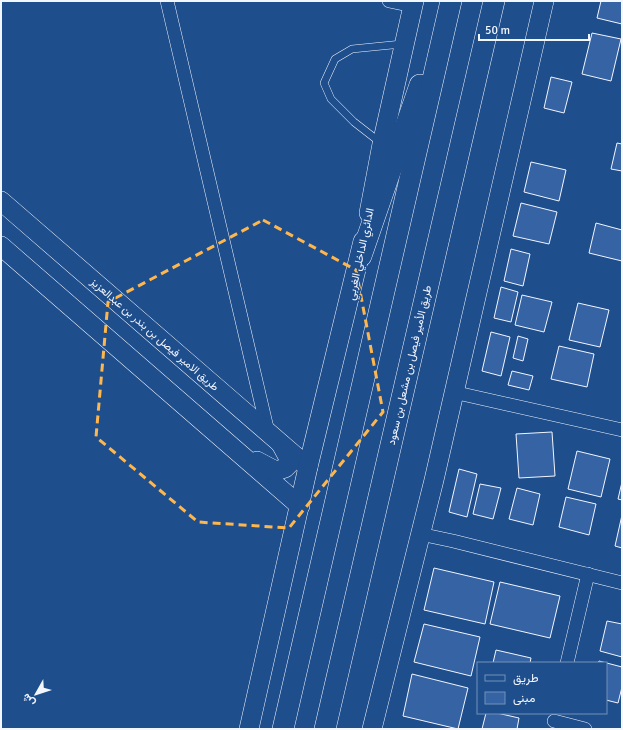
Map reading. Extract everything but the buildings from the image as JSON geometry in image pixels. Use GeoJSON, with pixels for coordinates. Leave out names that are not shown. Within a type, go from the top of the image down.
{"type":"FeatureCollection","features":[{"type":"Feature","properties":{"kind":"main road"},"geometry":{"type":"LineString","coordinates":[[361,256],[450,1]]}},
{"type":"Feature","properties":{"kind":"main road"},"geometry":{"type":"LineString","coordinates":[[283,729],[450,1]]}},
{"type":"Feature","properties":{"kind":"main road","name":"طريق الأمير فيصل بن مشعل بن سعود"},"geometry":{"type":"LineString","coordinates":[[324,729],[494,1]]}},
{"type":"Feature","properties":{"kind":"main road"},"geometry":{"type":"LineString","coordinates":[[372,729],[434,480],[544,1]]}},
{"type":"Feature","properties":{"kind":"main road","name":"الدائري الداخلي الغربي"},"geometry":{"type":"LineString","coordinates":[[249,729],[308,467],[361,256],[382,144],[413,4]]}},
{"type":"Feature","properties":{"kind":"main road","name":"طريق الامير فيصل بن بندر بن عبدالعزيز"},"geometry":{"type":"LineString","coordinates":[[1,201],[308,467]]}},
{"type":"Feature","properties":{"kind":"main road"},"geometry":{"type":"LineString","coordinates":[[1,246],[300,506]]}},
{"type":"Feature","properties":{"kind":"main road"},"geometry":{"type":"LineString","coordinates":[[240,453],[276,471],[286,468],[289,464],[288,457],[274,438]]}},
{"type":"Feature","properties":{"kind":"street"},"geometry":{"type":"LineString","coordinates":[[167,1],[274,438]]}},
{"type":"Feature","properties":{"kind":"street"},"geometry":{"type":"LineString","coordinates":[[389,1],[413,4]]}},
{"type":"Feature","properties":{"kind":"street"},"geometry":{"type":"LineString","coordinates":[[454,392],[622,430]]}},
{"type":"Feature","properties":{"kind":"street"},"geometry":{"type":"LineString","coordinates":[[420,534],[454,541],[622,583]]}},
{"type":"Feature","properties":{"kind":"street"},"geometry":{"type":"LineString","coordinates":[[567,662],[588,574]]}},
{"type":"Feature","properties":{"kind":"street"},"geometry":{"type":"LineString","coordinates":[[554,721],[585,729]]}},
{"type":"Feature","properties":{"kind":"lane"},"geometry":{"type":"LineString","coordinates":[[382,144],[354,122],[331,99],[324,84],[334,59],[352,49],[405,43]]}},
{"type":"Feature","properties":{"kind":"highlighted area"},"geometry":{"type":"Polygon","coordinates":[[[263,220],[356,270],[383,412],[289,528],[198,522],[96,437],[108,302],[263,220]]]}}]}
